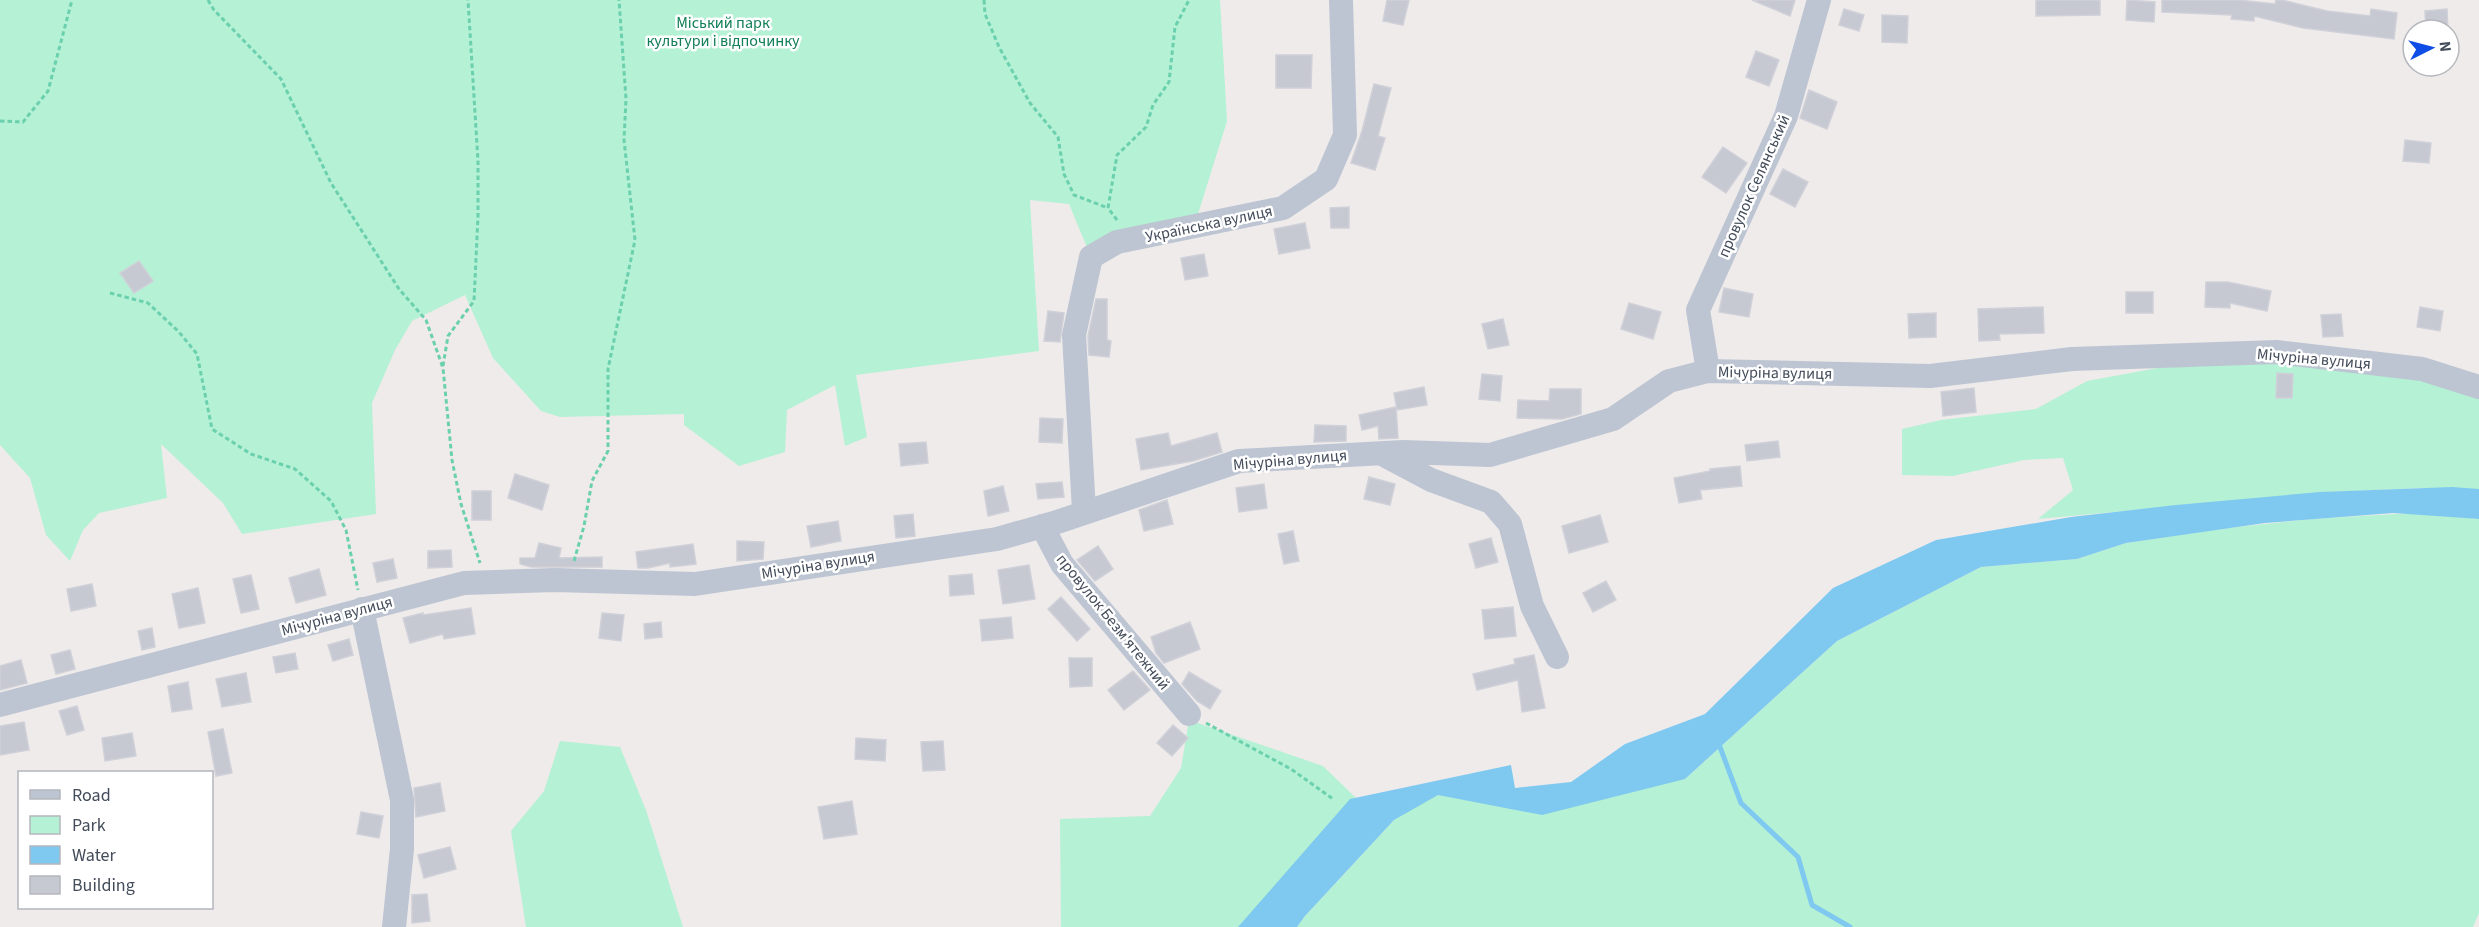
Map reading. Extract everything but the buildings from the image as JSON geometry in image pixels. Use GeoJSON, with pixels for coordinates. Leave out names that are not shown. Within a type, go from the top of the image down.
{"type":"FeatureCollection","features":[{"type":"Feature","properties":{"kind":"street","name":"Українська вулиця"},"geometry":{"type":"LineString","coordinates":[[1120,233],[1283,208],[1326,179],[1345,135],[1341,0]]}},
{"type":"Feature","properties":{"kind":"street","name":"провулок Селянський"},"geometry":{"type":"LineString","coordinates":[[1708,371],[1698,310],[1786,116],[1819,0]]}},
{"type":"Feature","properties":{"kind":"street"},"geometry":{"type":"LineString","coordinates":[[1084,511],[1074,335],[1091,257],[1120,233]]}},
{"type":"Feature","properties":{"kind":"street","name":"Мічуріна вулиця"},"geometry":{"type":"LineString","coordinates":[[0,705],[464,583],[568,580],[696,584],[997,539],[1239,461],[1380,453],[1490,455],[1613,419],[1669,381],[1708,371],[1930,376],[2072,359],[2276,352],[2422,369],[2479,387]]}},
{"type":"Feature","properties":{"kind":"street"},"geometry":{"type":"LineString","coordinates":[[1380,453],[1431,480],[1491,502],[1509,524],[1532,606],[1557,657]]}},
{"type":"Feature","properties":{"kind":"street","name":"провулок Безм'ятежний"},"geometry":{"type":"LineString","coordinates":[[1042,526],[1062,564],[1189,714]]}},
{"type":"Feature","properties":{"kind":"street"},"geometry":{"type":"LineString","coordinates":[[362,609],[402,800],[402,849],[394,927]]}},
{"type":"Feature","properties":{"kind":"path"},"geometry":{"type":"LineString","coordinates":[[0,121],[23,122],[48,91],[72,0]]}},
{"type":"Feature","properties":{"kind":"path"},"geometry":{"type":"LineString","coordinates":[[208,0],[214,10],[281,79],[331,183],[399,289],[426,320],[443,368],[452,460],[460,504],[479,557],[482,582]]}},
{"type":"Feature","properties":{"kind":"path"},"geometry":{"type":"LineString","coordinates":[[443,368],[448,336],[474,301],[478,161],[468,0]]}},
{"type":"Feature","properties":{"kind":"path"},"geometry":{"type":"LineString","coordinates":[[568,580],[584,526],[592,481],[608,451],[608,369],[635,240],[624,140],[626,99],[619,0]]}},
{"type":"Feature","properties":{"kind":"path"},"geometry":{"type":"LineString","coordinates":[[984,0],[985,14],[999,47],[1030,103],[1058,137],[1064,174],[1074,195],[1108,208]]}},
{"type":"Feature","properties":{"kind":"path"},"geometry":{"type":"LineString","coordinates":[[1120,233],[1108,208],[1117,155],[1146,127],[1153,105],[1169,82],[1175,27],[1189,0]]}},
{"type":"Feature","properties":{"kind":"path"},"geometry":{"type":"LineString","coordinates":[[110,292],[148,303],[179,332],[198,354],[212,429],[251,454],[295,469],[331,501],[346,530],[362,609]]}},
{"type":"Feature","properties":{"kind":"path"},"geometry":{"type":"LineString","coordinates":[[1189,714],[1291,769],[1333,800]]}},
{"type":"Feature","properties":{"kind":"green space","name":"Міський парк культури і відпочинку"},"geometry":{"type":"Polygon","coordinates":[[[0,0],[1220,0],[1227,121],[1194,227],[1091,257],[1069,204],[1030,200],[1039,351],[856,375],[867,437],[845,446],[835,385],[787,410],[785,452],[739,466],[684,425],[684,414],[560,417],[541,411],[493,358],[465,295],[412,321],[395,350],[372,403],[376,514],[242,534],[223,503],[161,444],[167,498],[99,513],[83,530],[70,561],[46,535],[30,478],[0,445],[0,0]]]}},
{"type":"Feature","properties":{"kind":"green space"},"geometry":{"type":"Polygon","coordinates":[[[2233,354],[2479,388],[2479,490],[2422,488],[2328,492],[2038,519],[2073,490],[2063,458],[2024,460],[1953,476],[1902,475],[1902,429],[1941,420],[2036,409],[2087,381],[2233,354]]]}},
{"type":"Feature","properties":{"kind":"green space"},"geometry":{"type":"Polygon","coordinates":[[[2413,513],[2479,519],[2479,913],[2473,927],[1297,927],[1394,820],[1440,792],[1481,803],[1685,779],[1837,641],[1981,567],[2077,559],[2126,543],[2219,529],[2311,519],[2413,513]]]}},
{"type":"Feature","properties":{"kind":"green space"},"geometry":{"type":"Polygon","coordinates":[[[1189,720],[1323,766],[1356,798],[1317,841],[1250,927],[1061,927],[1060,819],[1150,816],[1181,768],[1189,720]]]}},
{"type":"Feature","properties":{"kind":"green space"},"geometry":{"type":"Polygon","coordinates":[[[560,741],[620,747],[646,810],[683,927],[526,927],[511,831],[544,791],[560,741]]]}},
{"type":"Feature","properties":{"kind":"water"},"geometry":{"type":"Polygon","coordinates":[[[2452,487],[2479,489],[2479,519],[2393,513],[2265,523],[2126,543],[2077,559],[1981,567],[1837,641],[1685,779],[1542,815],[1438,795],[1394,820],[1297,927],[1238,927],[1350,799],[1511,765],[1515,788],[1571,782],[1625,744],[1705,714],[1833,588],[1936,540],[2071,517],[2176,505],[2320,492],[2452,487]]]}},
{"type":"Feature","properties":{"kind":"waterway"},"geometry":{"type":"LineString","coordinates":[[1720,747],[1741,803],[1798,857],[1812,905],[1850,927]]}}]}
